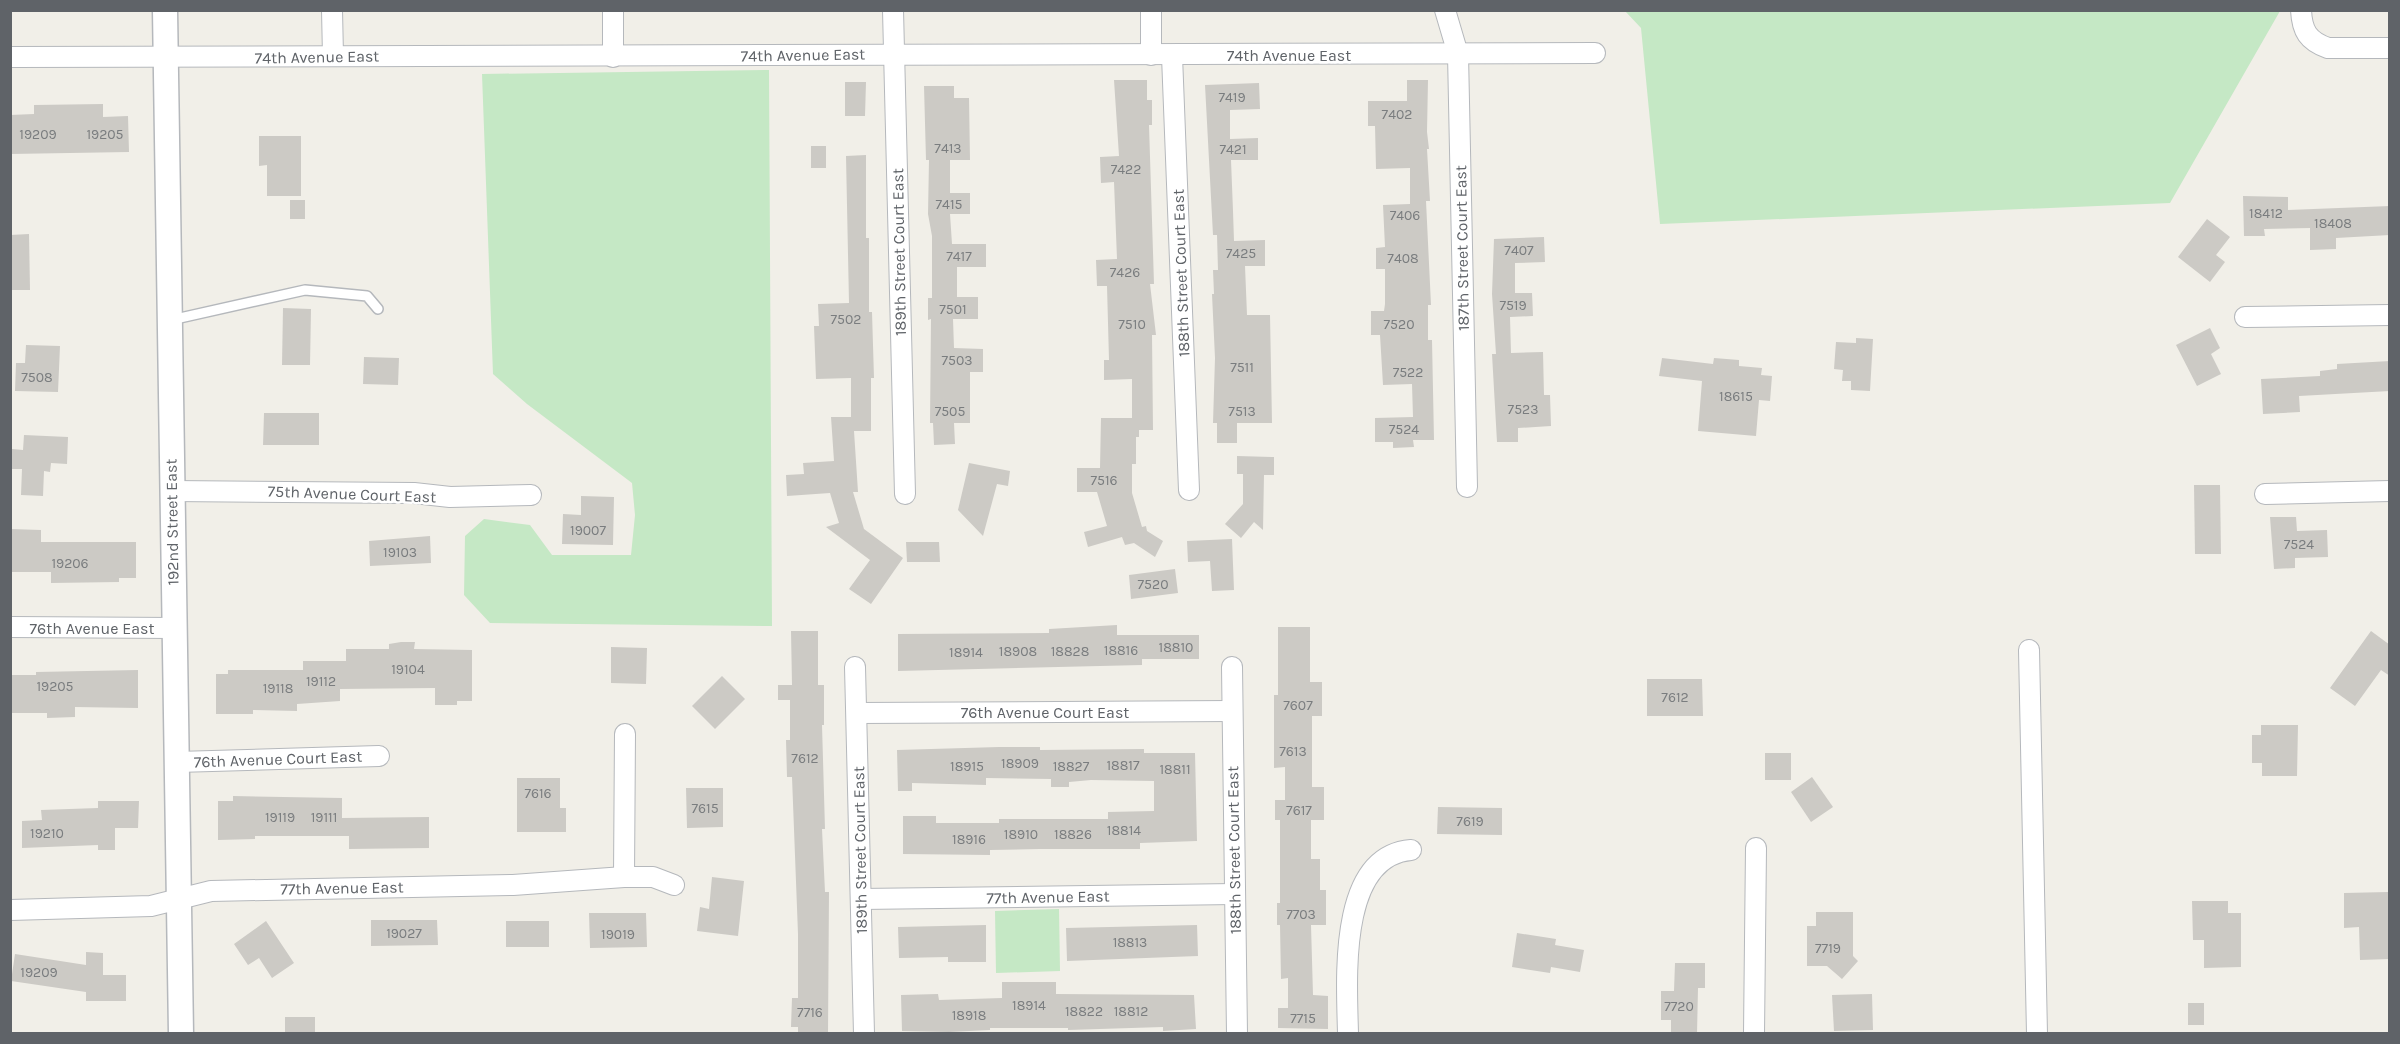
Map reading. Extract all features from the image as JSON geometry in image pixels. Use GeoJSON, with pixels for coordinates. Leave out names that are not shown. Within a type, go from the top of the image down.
{"type":"FeatureCollection","features":[{"type":"Feature","properties":{"kind":"street","name":"192nd Street East"},"geometry":{"type":"LineString","coordinates":[[165,10],[168,321],[181,1034]]}},
{"type":"Feature","properties":{"kind":"street"},"geometry":{"type":"LineString","coordinates":[[332,10],[333,56]]}},
{"type":"Feature","properties":{"kind":"street"},"geometry":{"type":"LineString","coordinates":[[613,10],[613,57]]}},
{"type":"Feature","properties":{"kind":"street","name":"189th Street Court East"},"geometry":{"type":"LineString","coordinates":[[894,10],[905,494]]}},
{"type":"Feature","properties":{"kind":"street"},"geometry":{"type":"LineString","coordinates":[[1151,10],[1152,56]]}},
{"type":"Feature","properties":{"kind":"street","name":"187th Street Court East"},"geometry":{"type":"LineString","coordinates":[[1445,10],[1458,54],[1467,487]]}},
{"type":"Feature","properties":{"kind":"street"},"geometry":{"type":"LineString","coordinates":[[2301,10],[2303,29],[2309,39],[2328,48],[2390,48]]}},
{"type":"Feature","properties":{"kind":"street","name":"74th Avenue East"},"geometry":{"type":"LineString","coordinates":[[10,57],[165,59],[333,56],[613,57],[894,54],[1172,56],[1595,53]]}},
{"type":"Feature","properties":{"kind":"street","name":"188th Street Court East"},"geometry":{"type":"LineString","coordinates":[[1172,56],[1189,490]]}},
{"type":"Feature","properties":{"kind":"street"},"geometry":{"type":"LineString","coordinates":[[2245,317],[2390,315]]}},
{"type":"Feature","properties":{"kind":"street","name":"75th Avenue Court East"},"geometry":{"type":"LineString","coordinates":[[172,491],[414,493],[450,497],[531,495]]}},
{"type":"Feature","properties":{"kind":"street"},"geometry":{"type":"LineString","coordinates":[[2265,494],[2390,491]]}},
{"type":"Feature","properties":{"kind":"street","name":"76th Avenue East"},"geometry":{"type":"LineString","coordinates":[[10,627],[174,628]]}},
{"type":"Feature","properties":{"kind":"street"},"geometry":{"type":"LineString","coordinates":[[2029,650],[2037,1034]]}},
{"type":"Feature","properties":{"kind":"street","name":"189th Street Court East"},"geometry":{"type":"LineString","coordinates":[[855,667],[858,713],[864,1034]]}},
{"type":"Feature","properties":{"kind":"street","name":"188th Street Court East"},"geometry":{"type":"LineString","coordinates":[[1232,667],[1237,1034]]}},
{"type":"Feature","properties":{"kind":"street","name":"76th Avenue Court East"},"geometry":{"type":"LineString","coordinates":[[858,713],[1232,711]]}},
{"type":"Feature","properties":{"kind":"street"},"geometry":{"type":"LineString","coordinates":[[624,877],[625,734]]}},
{"type":"Feature","properties":{"kind":"street","name":"76th Avenue Court East"},"geometry":{"type":"LineString","coordinates":[[177,762],[379,756]]}},
{"type":"Feature","properties":{"kind":"street"},"geometry":{"type":"LineString","coordinates":[[1754,1034],[1756,848]]}},
{"type":"Feature","properties":{"kind":"street"},"geometry":{"type":"LineString","coordinates":[[1348,1034],[1349,932],[1355,907],[1379,863],[1393,854],[1411,850]]}},
{"type":"Feature","properties":{"kind":"street","name":"77th Avenue East"},"geometry":{"type":"LineString","coordinates":[[10,910],[152,906],[211,891],[513,885],[624,877],[653,877],[674,885]]}},
{"type":"Feature","properties":{"kind":"street","name":"77th Avenue East"},"geometry":{"type":"LineString","coordinates":[[861,899],[1235,894]]}},
{"type":"Feature","properties":{"kind":"lane"},"geometry":{"type":"LineString","coordinates":[[168,321],[305,290],[367,296],[378,309]]}},
{"type":"Feature","properties":{"kind":"green space"},"geometry":{"type":"Polygon","coordinates":[[[1625,11],[2280,11],[2170,203],[1660,224],[1641,28],[1625,11]]]}},
{"type":"Feature","properties":{"kind":"green space"},"geometry":{"type":"Polygon","coordinates":[[[769,70],[772,626],[490,623],[464,595],[465,536],[484,519],[530,525],[552,555],[631,555],[635,515],[632,483],[527,404],[493,374],[482,74],[769,70]]]}},
{"type":"Feature","properties":{"kind":"green space"},"geometry":{"type":"Polygon","coordinates":[[[1059,909],[1060,971],[996,973],[995,911],[1059,909]]]}},
{"type":"Feature","properties":{"kind":"building"},"geometry":{"type":"Polygon","coordinates":[[[1114,80],[1147,80],[1147,100],[1152,100],[1152,125],[1149,125],[1154,284],[1150,284],[1156,335],[1152,335],[1153,430],[1139,430],[1139,437],[1136,437],[1136,464],[1132,464],[1132,493],[1142,527],[1146,526],[1147,531],[1163,541],[1155,557],[1134,543],[1125,545],[1122,537],[1088,547],[1084,532],[1107,526],[1097,492],[1077,492],[1077,468],[1100,468],[1101,418],[1132,418],[1132,379],[1104,380],[1104,360],[1109,360],[1107,286],[1097,286],[1096,260],[1117,259],[1114,182],[1101,183],[1100,157],[1119,156],[1114,80]]]}},
{"type":"Feature","properties":{"kind":"building"},"geometry":{"type":"Polygon","coordinates":[[[1407,80],[1428,80],[1429,149],[1427,149],[1430,201],[1426,201],[1431,305],[1428,305],[1428,340],[1432,340],[1434,440],[1413,440],[1414,447],[1393,448],[1393,442],[1375,442],[1375,418],[1413,417],[1412,384],[1383,385],[1380,335],[1371,335],[1371,311],[1384,311],[1385,304],[1385,269],[1376,269],[1376,248],[1385,247],[1383,205],[1410,204],[1410,168],[1376,169],[1375,126],[1368,126],[1368,101],[1407,101],[1407,80]]]}},
{"type":"Feature","properties":{"kind":"building"},"geometry":{"type":"Polygon","coordinates":[[[845,82],[866,82],[865,116],[845,116],[845,82]]]}},
{"type":"Feature","properties":{"kind":"building"},"geometry":{"type":"Polygon","coordinates":[[[1259,83],[1260,109],[1230,110],[1230,139],[1258,138],[1258,160],[1231,160],[1234,241],[1265,240],[1265,266],[1245,266],[1247,315],[1270,315],[1272,423],[1237,423],[1237,443],[1217,443],[1217,423],[1213,423],[1215,358],[1212,294],[1214,294],[1213,270],[1218,270],[1217,235],[1213,235],[1205,85],[1259,83]]]}},
{"type":"Feature","properties":{"kind":"building"},"geometry":{"type":"Polygon","coordinates":[[[924,86],[954,86],[954,98],[969,98],[970,160],[950,160],[950,193],[970,193],[970,214],[950,214],[952,244],[986,244],[986,267],[957,267],[957,297],[978,297],[978,319],[953,319],[954,348],[983,349],[983,372],[970,372],[970,423],[954,423],[955,444],[934,445],[933,423],[930,423],[931,319],[928,320],[928,298],[932,298],[932,236],[928,214],[929,160],[926,160],[924,86]]]}},
{"type":"Feature","properties":{"kind":"building"},"geometry":{"type":"Polygon","coordinates":[[[103,104],[103,117],[128,116],[129,152],[10,154],[10,115],[34,114],[34,105],[103,104]]]}},
{"type":"Feature","properties":{"kind":"building"},"geometry":{"type":"Polygon","coordinates":[[[259,136],[301,136],[301,196],[267,196],[267,165],[259,166],[259,136]]]}},
{"type":"Feature","properties":{"kind":"building"},"geometry":{"type":"Polygon","coordinates":[[[811,146],[826,146],[826,168],[811,168],[811,146]]]}},
{"type":"Feature","properties":{"kind":"building"},"geometry":{"type":"Polygon","coordinates":[[[866,155],[866,238],[869,238],[869,312],[872,312],[874,378],[871,378],[871,431],[854,431],[858,492],[853,492],[864,529],[903,558],[871,604],[849,589],[870,560],[826,527],[839,523],[830,493],[787,496],[786,475],[804,474],[803,463],[834,461],[831,417],[851,417],[851,378],[816,379],[814,326],[819,326],[818,304],[849,303],[846,156],[866,155]]]}},
{"type":"Feature","properties":{"kind":"building"},"geometry":{"type":"Polygon","coordinates":[[[2243,196],[2288,197],[2288,210],[2390,206],[2390,235],[2336,238],[2336,249],[2310,250],[2310,228],[2264,229],[2265,236],[2244,236],[2243,196]]]}},
{"type":"Feature","properties":{"kind":"building"},"geometry":{"type":"Polygon","coordinates":[[[290,200],[305,200],[305,219],[290,219],[290,200]]]}},
{"type":"Feature","properties":{"kind":"building"},"geometry":{"type":"Polygon","coordinates":[[[2207,219],[2230,237],[2216,255],[2225,262],[2210,282],[2178,257],[2207,219]]]}},
{"type":"Feature","properties":{"kind":"building"},"geometry":{"type":"Polygon","coordinates":[[[29,234],[30,290],[10,290],[10,235],[29,234]]]}},
{"type":"Feature","properties":{"kind":"building"},"geometry":{"type":"Polygon","coordinates":[[[1544,237],[1545,262],[1515,263],[1515,293],[1532,293],[1533,316],[1510,317],[1511,353],[1543,352],[1544,395],[1550,395],[1551,426],[1518,428],[1518,442],[1497,442],[1492,354],[1496,354],[1492,294],[1494,239],[1544,237]]]}},
{"type":"Feature","properties":{"kind":"building"},"geometry":{"type":"Polygon","coordinates":[[[283,308],[311,309],[310,365],[282,365],[283,308]]]}},
{"type":"Feature","properties":{"kind":"building"},"geometry":{"type":"Polygon","coordinates":[[[2210,328],[2220,348],[2211,354],[2221,374],[2197,386],[2176,345],[2210,328]]]}},
{"type":"Feature","properties":{"kind":"building"},"geometry":{"type":"Polygon","coordinates":[[[1856,338],[1873,339],[1870,391],[1851,390],[1851,381],[1842,381],[1843,370],[1834,369],[1836,342],[1856,343],[1856,338]]]}},
{"type":"Feature","properties":{"kind":"building"},"geometry":{"type":"Polygon","coordinates":[[[26,345],[60,346],[58,392],[15,391],[16,363],[25,363],[26,345]]]}},
{"type":"Feature","properties":{"kind":"building"},"geometry":{"type":"Polygon","coordinates":[[[364,357],[399,358],[398,385],[363,384],[364,357]]]}},
{"type":"Feature","properties":{"kind":"building"},"geometry":{"type":"Polygon","coordinates":[[[1662,358],[1713,364],[1714,358],[1739,360],[1739,366],[1762,368],[1761,375],[1772,376],[1770,401],[1759,400],[1756,436],[1698,431],[1702,381],[1659,376],[1662,358]]]}},
{"type":"Feature","properties":{"kind":"building"},"geometry":{"type":"Polygon","coordinates":[[[2390,361],[2390,391],[2299,396],[2300,412],[2263,414],[2261,379],[2320,376],[2320,371],[2337,369],[2337,364],[2390,361]]]}},
{"type":"Feature","properties":{"kind":"building"},"geometry":{"type":"Polygon","coordinates":[[[264,413],[319,413],[319,445],[263,445],[264,413]]]}},
{"type":"Feature","properties":{"kind":"building"},"geometry":{"type":"Polygon","coordinates":[[[24,435],[68,437],[67,464],[51,463],[50,472],[44,471],[43,496],[21,495],[22,469],[11,469],[12,449],[23,450],[24,435]]]}},
{"type":"Feature","properties":{"kind":"building"},"geometry":{"type":"Polygon","coordinates":[[[1237,456],[1274,457],[1274,475],[1264,475],[1263,530],[1254,522],[1241,538],[1225,524],[1243,504],[1243,474],[1237,474],[1237,456]]]}},
{"type":"Feature","properties":{"kind":"building"},"geometry":{"type":"Polygon","coordinates":[[[969,463],[1010,471],[1008,486],[997,484],[983,536],[958,510],[969,463]]]}},
{"type":"Feature","properties":{"kind":"building"},"geometry":{"type":"Polygon","coordinates":[[[2194,485],[2220,485],[2221,554],[2195,554],[2194,485]]]}},
{"type":"Feature","properties":{"kind":"building"},"geometry":{"type":"Polygon","coordinates":[[[581,496],[614,497],[613,545],[562,544],[563,514],[581,515],[581,496]]]}},
{"type":"Feature","properties":{"kind":"building"},"geometry":{"type":"Polygon","coordinates":[[[2270,517],[2296,517],[2297,531],[2327,530],[2328,557],[2295,558],[2295,568],[2274,569],[2270,517]]]}},
{"type":"Feature","properties":{"kind":"building"},"geometry":{"type":"Polygon","coordinates":[[[10,529],[41,530],[41,542],[136,542],[136,578],[119,578],[119,582],[51,583],[51,572],[10,572],[10,529]]]}},
{"type":"Feature","properties":{"kind":"building"},"geometry":{"type":"Polygon","coordinates":[[[430,536],[431,563],[370,566],[369,541],[430,536]]]}},
{"type":"Feature","properties":{"kind":"building"},"geometry":{"type":"Polygon","coordinates":[[[1232,539],[1234,590],[1212,591],[1210,561],[1188,562],[1187,541],[1232,539]]]}},
{"type":"Feature","properties":{"kind":"building"},"geometry":{"type":"Polygon","coordinates":[[[906,542],[939,542],[940,562],[907,562],[906,542]]]}},
{"type":"Feature","properties":{"kind":"building"},"geometry":{"type":"Polygon","coordinates":[[[1175,569],[1178,593],[1131,599],[1129,575],[1175,569]]]}},
{"type":"Feature","properties":{"kind":"building"},"geometry":{"type":"Polygon","coordinates":[[[1117,625],[1117,635],[1199,635],[1199,659],[1142,659],[1142,665],[898,671],[898,634],[1049,633],[1049,629],[1117,625]]]}},
{"type":"Feature","properties":{"kind":"building"},"geometry":{"type":"Polygon","coordinates":[[[1278,627],[1310,627],[1310,682],[1322,682],[1322,716],[1312,716],[1312,787],[1324,787],[1324,820],[1311,820],[1311,859],[1320,859],[1320,890],[1326,890],[1326,925],[1311,925],[1313,995],[1328,996],[1328,1029],[1278,1028],[1278,1008],[1288,1008],[1288,978],[1281,979],[1280,925],[1277,925],[1277,903],[1280,903],[1280,820],[1275,820],[1275,800],[1285,800],[1285,767],[1274,768],[1274,695],[1278,695],[1278,627]]]}},
{"type":"Feature","properties":{"kind":"building"},"geometry":{"type":"Polygon","coordinates":[[[791,631],[818,631],[818,685],[824,685],[824,725],[822,725],[825,829],[822,829],[825,892],[829,892],[828,1034],[798,1034],[798,1027],[791,1027],[792,998],[798,998],[798,934],[792,777],[787,777],[786,740],[790,740],[790,700],[778,700],[778,685],[792,685],[791,631]]]}},
{"type":"Feature","properties":{"kind":"building"},"geometry":{"type":"Polygon","coordinates":[[[2371,631],[2390,645],[2390,676],[2381,670],[2355,706],[2330,688],[2371,631]]]}},
{"type":"Feature","properties":{"kind":"building"},"geometry":{"type":"Polygon","coordinates":[[[415,642],[414,649],[472,650],[472,701],[457,701],[457,705],[435,705],[435,688],[340,689],[340,701],[297,704],[297,711],[253,710],[253,714],[216,714],[216,674],[228,674],[228,670],[303,670],[303,661],[346,661],[346,649],[389,649],[389,644],[415,642]]]}},
{"type":"Feature","properties":{"kind":"building"},"geometry":{"type":"Polygon","coordinates":[[[611,647],[647,648],[646,684],[611,683],[611,647]]]}},
{"type":"Feature","properties":{"kind":"building"},"geometry":{"type":"Polygon","coordinates":[[[138,670],[138,708],[75,707],[75,717],[47,718],[47,713],[10,713],[10,675],[36,675],[36,672],[138,670]]]}},
{"type":"Feature","properties":{"kind":"building"},"geometry":{"type":"Polygon","coordinates":[[[722,676],[745,699],[715,729],[692,706],[722,676]]]}},
{"type":"Feature","properties":{"kind":"building"},"geometry":{"type":"Polygon","coordinates":[[[1647,679],[1702,679],[1703,716],[1647,716],[1647,679]]]}},
{"type":"Feature","properties":{"kind":"building"},"geometry":{"type":"Polygon","coordinates":[[[2261,725],[2298,725],[2297,776],[2262,776],[2262,763],[2252,763],[2252,735],[2261,735],[2261,725]]]}},
{"type":"Feature","properties":{"kind":"building"},"geometry":{"type":"Polygon","coordinates":[[[1040,747],[1040,750],[1144,749],[1144,753],[1195,753],[1197,841],[1140,843],[1140,849],[990,850],[990,855],[903,854],[903,816],[936,816],[936,823],[999,823],[999,819],[1108,819],[1108,812],[1154,811],[1154,781],[1091,780],[1069,782],[1069,787],[1051,787],[1051,779],[986,778],[986,785],[912,783],[912,791],[898,791],[897,750],[1040,747]]]}},
{"type":"Feature","properties":{"kind":"building"},"geometry":{"type":"Polygon","coordinates":[[[1765,753],[1791,753],[1791,780],[1765,780],[1765,753]]]}},
{"type":"Feature","properties":{"kind":"building"},"geometry":{"type":"Polygon","coordinates":[[[1812,777],[1833,807],[1811,822],[1791,792],[1812,777]]]}},
{"type":"Feature","properties":{"kind":"building"},"geometry":{"type":"Polygon","coordinates":[[[517,778],[560,778],[560,808],[566,808],[566,832],[517,832],[517,778]]]}},
{"type":"Feature","properties":{"kind":"building"},"geometry":{"type":"Polygon","coordinates":[[[686,788],[723,788],[723,827],[687,828],[686,788]]]}},
{"type":"Feature","properties":{"kind":"building"},"geometry":{"type":"Polygon","coordinates":[[[233,796],[342,798],[342,818],[429,817],[429,848],[349,849],[349,836],[255,836],[255,839],[218,840],[218,801],[233,801],[233,796]]]}},
{"type":"Feature","properties":{"kind":"building"},"geometry":{"type":"Polygon","coordinates":[[[98,801],[139,801],[138,828],[115,828],[115,850],[98,850],[98,845],[22,848],[22,821],[42,820],[41,810],[98,808],[98,801]]]}},
{"type":"Feature","properties":{"kind":"building"},"geometry":{"type":"Polygon","coordinates":[[[1438,807],[1502,808],[1502,835],[1437,834],[1438,807]]]}},
{"type":"Feature","properties":{"kind":"building"},"geometry":{"type":"Polygon","coordinates":[[[712,877],[744,881],[738,936],[697,931],[700,907],[709,909],[712,877]]]}},
{"type":"Feature","properties":{"kind":"building"},"geometry":{"type":"Polygon","coordinates":[[[2388,892],[2390,959],[2360,960],[2359,927],[2344,928],[2344,893],[2388,892]]]}},
{"type":"Feature","properties":{"kind":"building"},"geometry":{"type":"Polygon","coordinates":[[[2192,901],[2228,901],[2228,913],[2241,913],[2241,967],[2204,968],[2204,940],[2193,940],[2192,901]]]}},
{"type":"Feature","properties":{"kind":"building"},"geometry":{"type":"Polygon","coordinates":[[[1816,912],[1853,912],[1853,956],[1858,961],[1842,979],[1827,966],[1807,966],[1807,926],[1816,926],[1816,912]]]}},
{"type":"Feature","properties":{"kind":"building"},"geometry":{"type":"Polygon","coordinates":[[[589,913],[646,913],[647,947],[590,948],[589,913]]]}},
{"type":"Feature","properties":{"kind":"building"},"geometry":{"type":"Polygon","coordinates":[[[371,920],[437,920],[438,945],[371,946],[371,920]]]}},
{"type":"Feature","properties":{"kind":"building"},"geometry":{"type":"Polygon","coordinates":[[[266,921],[294,963],[272,978],[259,958],[248,965],[234,944],[266,921]]]}},
{"type":"Feature","properties":{"kind":"building"},"geometry":{"type":"Polygon","coordinates":[[[506,921],[549,921],[549,947],[506,947],[506,921]]]}},
{"type":"Feature","properties":{"kind":"building"},"geometry":{"type":"Polygon","coordinates":[[[986,925],[986,962],[948,962],[948,957],[899,958],[898,927],[986,925]]]}},
{"type":"Feature","properties":{"kind":"building"},"geometry":{"type":"Polygon","coordinates":[[[1197,925],[1198,956],[1067,961],[1066,928],[1197,925]]]}},
{"type":"Feature","properties":{"kind":"building"},"geometry":{"type":"Polygon","coordinates":[[[1517,933],[1556,939],[1555,945],[1584,950],[1580,972],[1551,967],[1550,973],[1512,967],[1517,933]]]}},
{"type":"Feature","properties":{"kind":"building"},"geometry":{"type":"Polygon","coordinates":[[[86,952],[103,953],[103,975],[126,975],[126,1001],[86,1001],[86,992],[11,981],[15,954],[86,965],[86,952]]]}},
{"type":"Feature","properties":{"kind":"building"},"geometry":{"type":"Polygon","coordinates":[[[1675,963],[1705,963],[1705,988],[1698,988],[1697,1034],[1671,1034],[1671,1020],[1661,1020],[1661,991],[1674,991],[1675,963]]]}},
{"type":"Feature","properties":{"kind":"building"},"geometry":{"type":"Polygon","coordinates":[[[1002,982],[1056,982],[1056,994],[1194,995],[1196,1029],[1163,1031],[1163,1027],[1068,1030],[1068,1028],[990,1028],[990,1030],[949,1032],[902,1031],[901,995],[938,994],[939,1000],[1002,998],[1002,982]]]}},
{"type":"Feature","properties":{"kind":"building"},"geometry":{"type":"Polygon","coordinates":[[[1872,994],[1873,1030],[1834,1031],[1832,995],[1872,994]]]}},
{"type":"Feature","properties":{"kind":"building"},"geometry":{"type":"Polygon","coordinates":[[[2188,1003],[2204,1003],[2204,1025],[2188,1025],[2188,1003]]]}},
{"type":"Feature","properties":{"kind":"building"},"geometry":{"type":"Polygon","coordinates":[[[285,1017],[315,1017],[315,1034],[285,1034],[285,1017]]]}}]}
